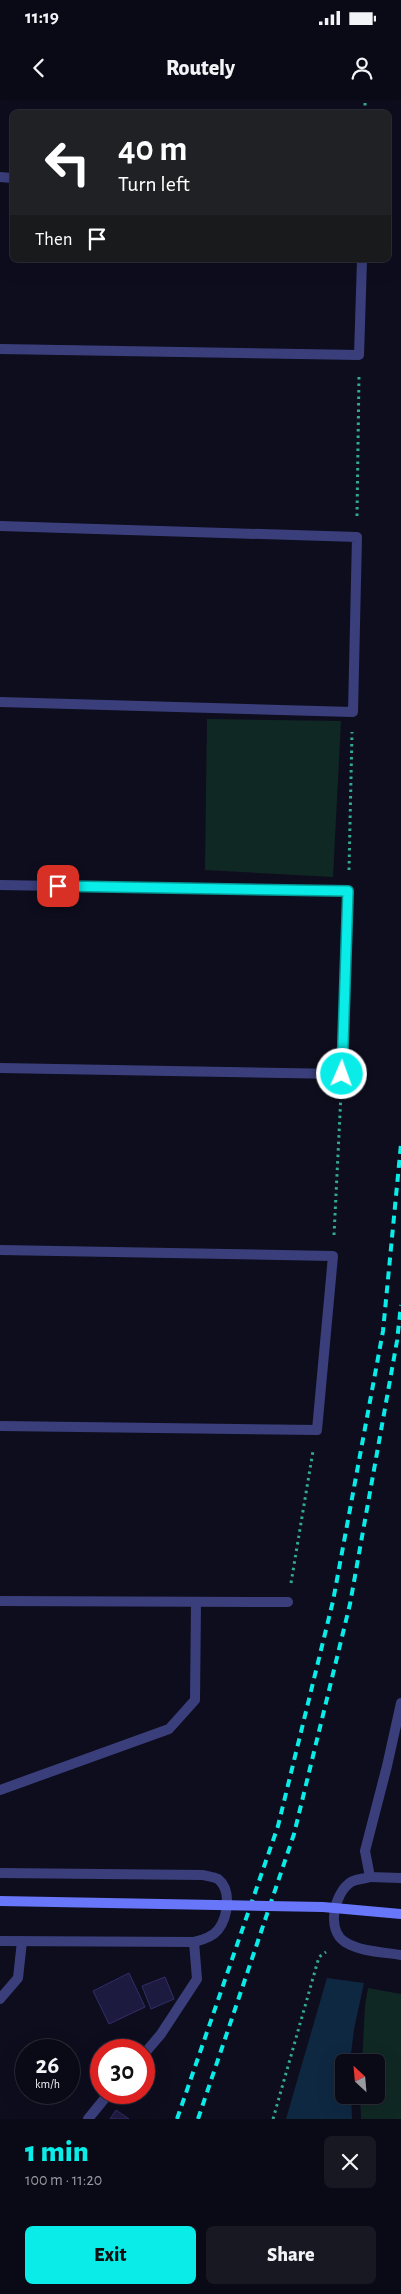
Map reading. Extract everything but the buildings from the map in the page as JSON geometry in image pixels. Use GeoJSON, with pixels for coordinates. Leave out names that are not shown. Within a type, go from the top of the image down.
{"type":"FeatureCollection","features":[{"type":"Feature","properties":{"kind":"street"},"geometry":{"type":"LineString","coordinates":[[0,349],[359,356],[362,262]]}},
{"type":"Feature","properties":{"kind":"street"},"geometry":{"type":"LineString","coordinates":[[0,526],[357,537],[353,712],[0,702]]}},
{"type":"Feature","properties":{"kind":"street"},"geometry":{"type":"LineString","coordinates":[[0,884],[348,891],[342,1074],[0,1068]]}},
{"type":"Feature","properties":{"kind":"street"},"geometry":{"type":"LineString","coordinates":[[0,1250],[333,1256],[317,1430],[0,1426]]}},
{"type":"Feature","properties":{"kind":"street"},"geometry":{"type":"LineString","coordinates":[[0,1602],[288,1602]]}},
{"type":"Feature","properties":{"kind":"street"},"geometry":{"type":"LineString","coordinates":[[0,1790],[170,1729],[195,1700],[196,1603]]}},
{"type":"Feature","properties":{"kind":"street"},"geometry":{"type":"LineString","coordinates":[[370,1877],[365,1851],[401,1703]]}},
{"type":"Feature","properties":{"kind":"street"},"geometry":{"type":"LineString","coordinates":[[0,1873],[203,1875],[218,1879],[227,1893],[225,1917],[218,1930],[207,1938],[194,1942],[0,1941]]}},
{"type":"Feature","properties":{"kind":"street"},"geometry":{"type":"LineString","coordinates":[[401,1878],[370,1877],[351,1882],[338,1896],[334,1926],[343,1941],[356,1948],[401,1955]]}},
{"type":"Feature","properties":{"kind":"street"},"geometry":{"type":"LineString","coordinates":[[0,1901],[323,1907],[401,1914]]}},
{"type":"Feature","properties":{"kind":"street"},"geometry":{"type":"LineString","coordinates":[[0,1999],[18,1978],[22,1941]]}},
{"type":"Feature","properties":{"kind":"street"},"geometry":{"type":"LineString","coordinates":[[155,2040],[197,1979],[194,1942]]}},
{"type":"Feature","properties":{"kind":"street"},"geometry":{"type":"LineString","coordinates":[[88,2119],[100,2104]]}},
{"type":"Feature","properties":{"kind":"path"},"geometry":{"type":"LineString","coordinates":[[357,537],[359,356]]}},
{"type":"Feature","properties":{"kind":"path"},"geometry":{"type":"LineString","coordinates":[[348,891],[353,712]]}},
{"type":"Feature","properties":{"kind":"path"},"geometry":{"type":"LineString","coordinates":[[333,1256],[342,1074]]}},
{"type":"Feature","properties":{"kind":"path"},"geometry":{"type":"LineString","coordinates":[[288,1602],[317,1430]]}},
{"type":"Feature","properties":{"kind":"path"},"geometry":{"type":"LineString","coordinates":[[273,2119],[319,1957],[343,1941]]}},
{"type":"Feature","properties":{"kind":"green space"},"geometry":{"type":"Polygon","coordinates":[[[207,719],[341,721],[333,877],[205,870],[207,719]]]}},
{"type":"Feature","properties":{"kind":"green space"},"geometry":{"type":"Polygon","coordinates":[[[368,1988],[401,1994],[401,2119],[361,2119],[360,2104],[385,2104],[385,2054],[362,2054],[368,1988]]]}},
{"type":"Feature","properties":{"kind":"water"},"geometry":{"type":"Polygon","coordinates":[[[327,1978],[364,1983],[354,2029],[351,2054],[335,2054],[335,2104],[351,2104],[352,2119],[286,2119],[327,1978]]]}},
{"type":"Feature","properties":{"kind":"railway"},"geometry":{"type":"LineString","coordinates":[[177,2119],[278,1826],[333,1601],[383,1331],[401,1144]]}},
{"type":"Feature","properties":{"kind":"railway"},"geometry":{"type":"LineString","coordinates":[[198,2119],[294,1834],[350,1604],[397,1341],[401,1305]]}},
{"type":"Feature","properties":{"kind":"route"},"geometry":{"type":"LineString","coordinates":[[58,886],[348,891],[342,1074]]}}]}
